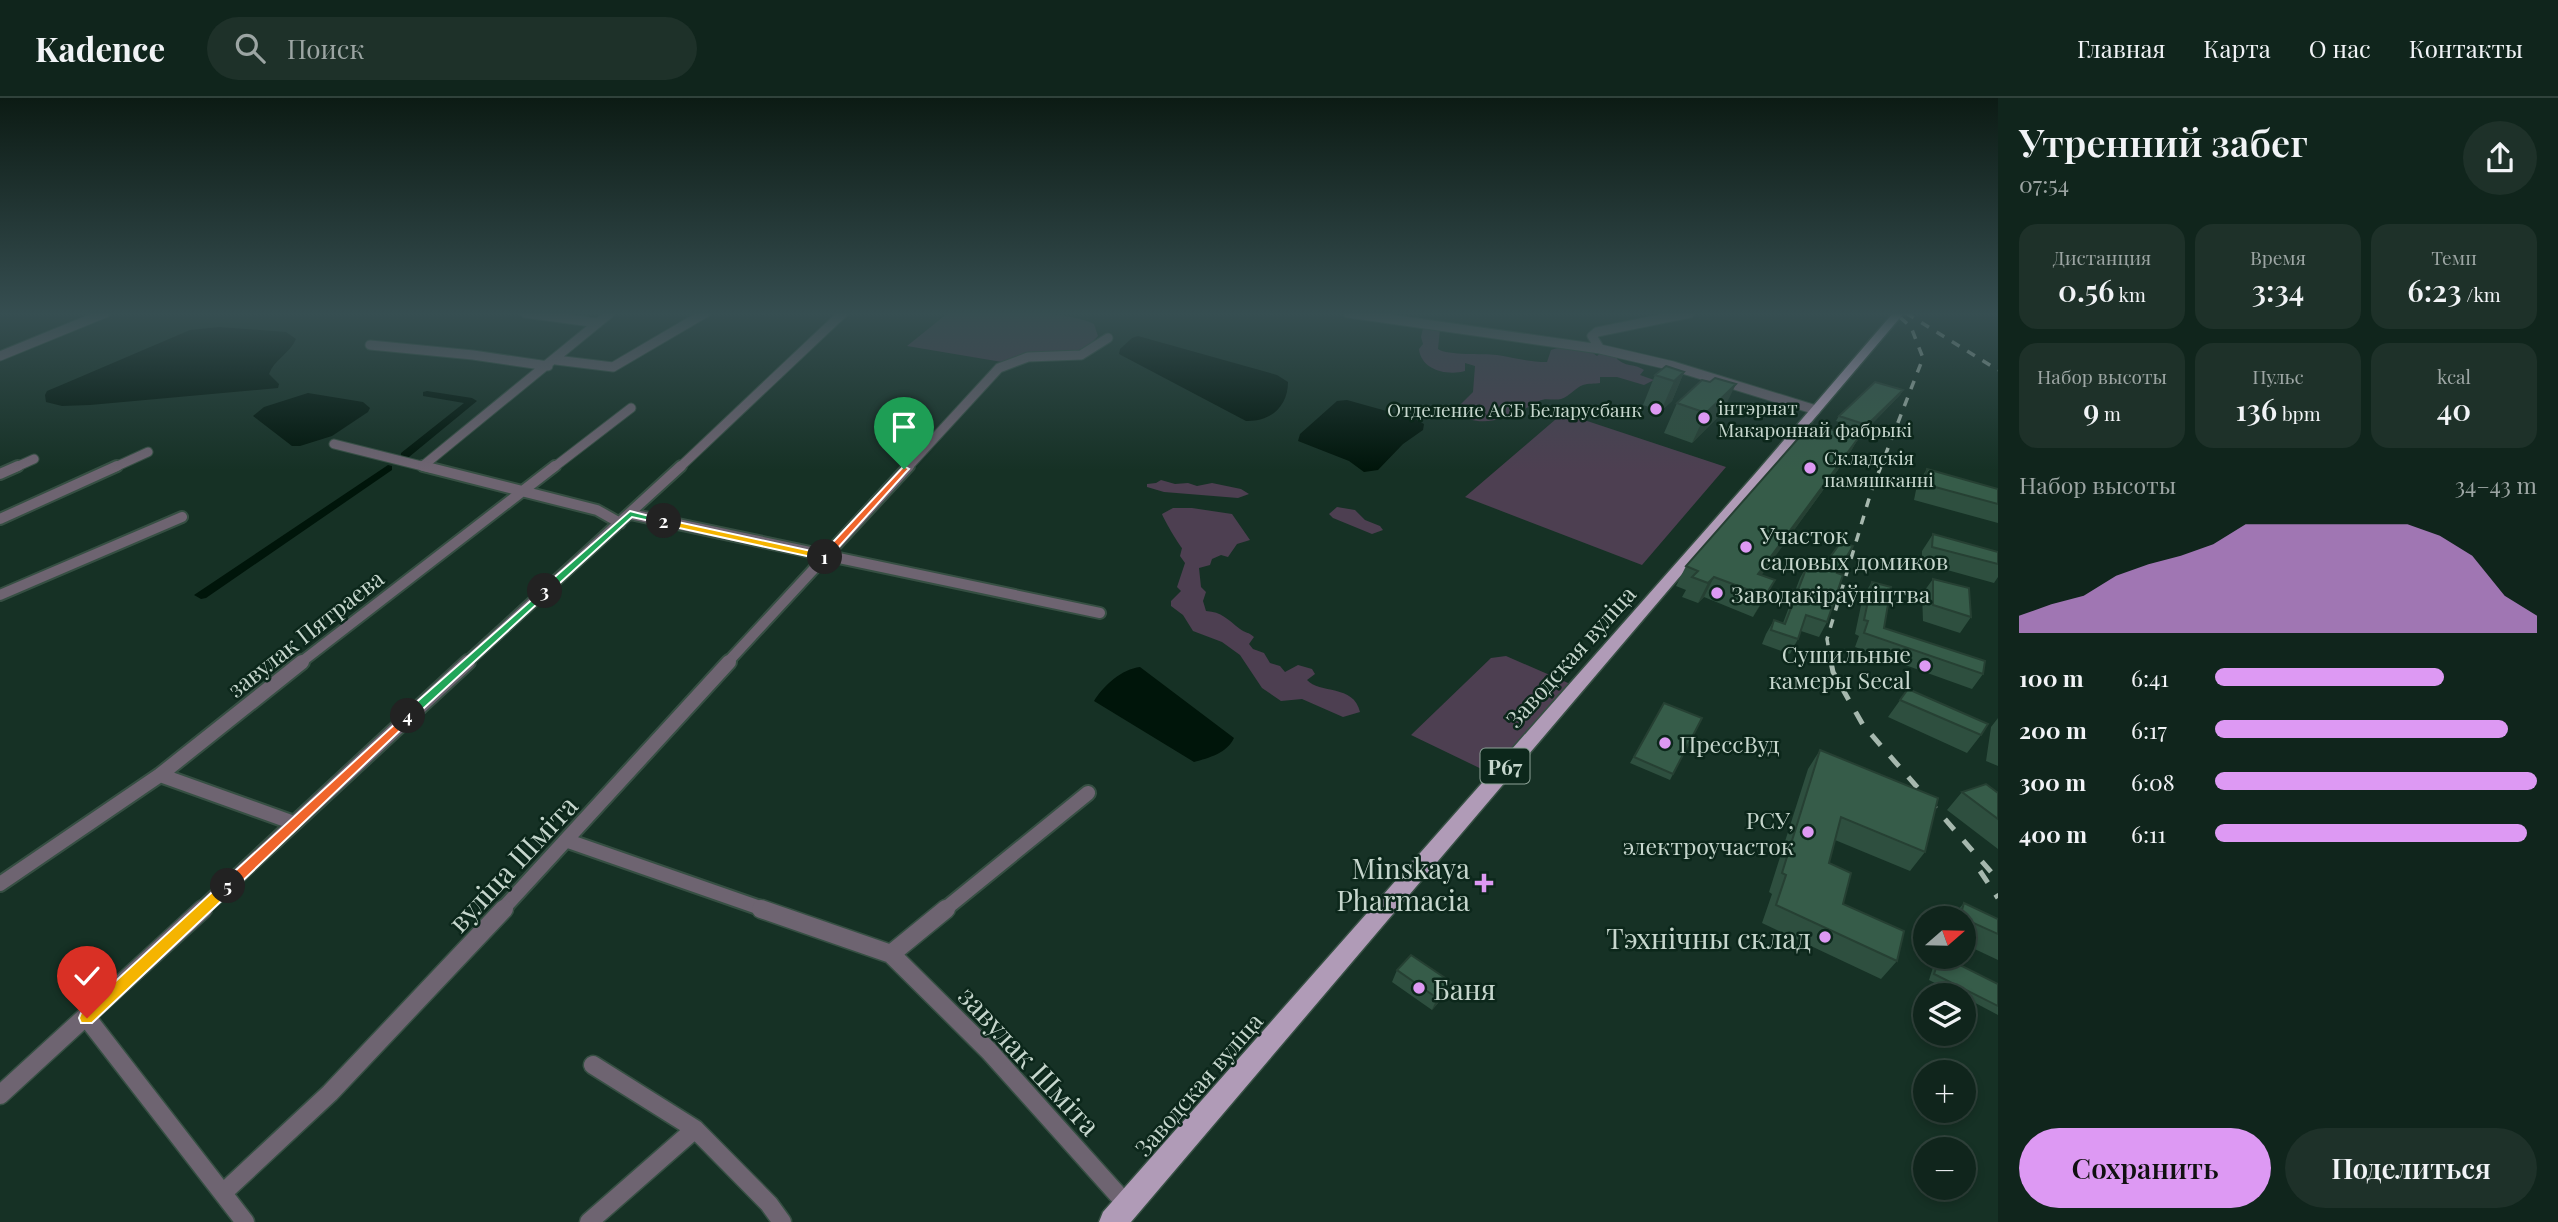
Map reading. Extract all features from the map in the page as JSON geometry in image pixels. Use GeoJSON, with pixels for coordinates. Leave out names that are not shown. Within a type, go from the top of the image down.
{"type":"FeatureCollection","features":[{"type":"Feature","properties":{"kind":"main road","name":"Заводская вуліца"},"geometry":{"type":"LineString","coordinates":[[1112,1222],[1539,726],[1662,591],[1673,574],[1854,365]]}},
{"type":"Feature","properties":{"kind":"street"},"geometry":{"type":"LineString","coordinates":[[424,465],[549,365]]}},
{"type":"Feature","properties":{"kind":"street"},"geometry":{"type":"LineString","coordinates":[[589,365],[616,365]]}},
{"type":"Feature","properties":{"kind":"street"},"geometry":{"type":"LineString","coordinates":[[0,1096],[787,365]]}},
{"type":"Feature","properties":{"kind":"street","name":"вуліца Шміта"},"geometry":{"type":"LineString","coordinates":[[224,1192],[330,1093],[568,841],[633,766],[999,369],[1008,365]]}},
{"type":"Feature","properties":{"kind":"street"},"geometry":{"type":"LineString","coordinates":[[1671,365],[1816,410]]}},
{"type":"Feature","properties":{"kind":"street","name":"завулак Пятраева"},"geometry":{"type":"LineString","coordinates":[[0,884],[160,775],[238,711],[631,408]]}},
{"type":"Feature","properties":{"kind":"street"},"geometry":{"type":"LineString","coordinates":[[334,444],[424,465],[625,519],[1100,613]]}},
{"type":"Feature","properties":{"kind":"street"},"geometry":{"type":"LineString","coordinates":[[0,519],[148,452]]}},
{"type":"Feature","properties":{"kind":"street"},"geometry":{"type":"LineString","coordinates":[[0,474],[34,459]]}},
{"type":"Feature","properties":{"kind":"street"},"geometry":{"type":"LineString","coordinates":[[0,595],[182,517]]}},
{"type":"Feature","properties":{"kind":"street"},"geometry":{"type":"LineString","coordinates":[[160,775],[294,823]]}},
{"type":"Feature","properties":{"kind":"street"},"geometry":{"type":"LineString","coordinates":[[891,954],[1088,793]]}},
{"type":"Feature","properties":{"kind":"street","name":"завулак Шміта"},"geometry":{"type":"LineString","coordinates":[[568,841],[891,954],[989,1051],[1127,1205]]}},
{"type":"Feature","properties":{"kind":"street"},"geometry":{"type":"LineString","coordinates":[[87,1018],[245,1222]]}},
{"type":"Feature","properties":{"kind":"street"},"geometry":{"type":"LineString","coordinates":[[593,1065],[695,1129],[769,1204],[782,1222]]}},
{"type":"Feature","properties":{"kind":"street"},"geometry":{"type":"LineString","coordinates":[[589,1222],[695,1129]]}},
{"type":"Feature","properties":{"kind":"shaded area"},"geometry":{"type":"Polygon","coordinates":[[[107,365],[274,365],[269,374],[279,384],[278,388],[62,406],[46,402],[47,391],[107,365]]]}},
{"type":"Feature","properties":{"kind":"shaded area"},"geometry":{"type":"Polygon","coordinates":[[[1141,365],[1243,365],[1277,375],[1288,382],[1285,398],[1276,411],[1263,419],[1246,421],[1141,365]]]}},
{"type":"Feature","properties":{"kind":"shaded area"},"geometry":{"type":"Polygon","coordinates":[[[1428,365],[1465,365],[1465,371],[1450,373],[1428,365]]]}},
{"type":"Feature","properties":{"kind":"shaded area"},"geometry":{"type":"Polygon","coordinates":[[[1630,365],[1644,370],[1640,375],[1654,380],[1644,385],[1617,377],[1600,377],[1600,383],[1583,385],[1561,399],[1542,400],[1510,416],[1478,421],[1458,413],[1457,408],[1473,392],[1475,366],[1630,365]]]}},
{"type":"Feature","properties":{"kind":"shaded area"},"geometry":{"type":"Polygon","coordinates":[[[308,393],[363,402],[370,408],[332,436],[300,446],[292,446],[253,416],[264,407],[308,393]]]}},
{"type":"Feature","properties":{"kind":"shaded area"},"geometry":{"type":"Polygon","coordinates":[[[1347,400],[1415,419],[1424,424],[1423,430],[1403,444],[1378,470],[1364,472],[1349,461],[1298,441],[1300,434],[1337,401],[1347,400]]]}},
{"type":"Feature","properties":{"kind":"shaded area"},"geometry":{"type":"Polygon","coordinates":[[[1563,413],[1726,467],[1642,565],[1465,497],[1563,413]]]}},
{"type":"Feature","properties":{"kind":"shaded area"},"geometry":{"type":"Polygon","coordinates":[[[1161,480],[1197,486],[1212,483],[1241,489],[1249,494],[1238,498],[1164,492],[1147,487],[1147,484],[1161,480]]]}},
{"type":"Feature","properties":{"kind":"shaded area"},"geometry":{"type":"Polygon","coordinates":[[[1337,507],[1355,510],[1365,520],[1383,530],[1372,534],[1333,518],[1329,514],[1337,507]]]}},
{"type":"Feature","properties":{"kind":"shaded area"},"geometry":{"type":"Polygon","coordinates":[[[1173,508],[1232,514],[1250,540],[1237,544],[1228,557],[1221,555],[1212,559],[1210,565],[1199,568],[1201,587],[1206,592],[1203,601],[1206,611],[1220,614],[1252,635],[1254,637],[1249,644],[1253,649],[1264,653],[1270,663],[1280,666],[1285,672],[1298,665],[1312,669],[1315,674],[1307,680],[1351,697],[1360,712],[1343,717],[1302,699],[1281,701],[1262,688],[1240,655],[1222,642],[1193,631],[1183,615],[1171,606],[1171,601],[1181,591],[1177,587],[1185,563],[1180,556],[1182,548],[1162,514],[1173,508]]]}},
{"type":"Feature","properties":{"kind":"shaded area"},"geometry":{"type":"Polygon","coordinates":[[[1506,656],[1575,686],[1494,775],[1411,735],[1491,658],[1506,656]]]}},
{"type":"Feature","properties":{"kind":"shaded area"},"geometry":{"type":"Polygon","coordinates":[[[1140,667],[1234,738],[1227,748],[1194,762],[1094,701],[1114,679],[1140,667]]]}},
{"type":"Feature","properties":{"kind":"building"},"geometry":{"type":"Polygon","coordinates":[[[1666,366],[1684,372],[1674,381],[1655,375],[1666,366]]]}},
{"type":"Feature","properties":{"kind":"building"},"geometry":{"type":"Polygon","coordinates":[[[1715,378],[1736,384],[1706,413],[1677,403],[1702,380],[1710,382],[1715,378]]]}},
{"type":"Feature","properties":{"kind":"building"},"geometry":{"type":"Polygon","coordinates":[[[1875,382],[1903,390],[1867,425],[1839,416],[1875,382]]]}},
{"type":"Feature","properties":{"kind":"building"},"geometry":{"type":"Polygon","coordinates":[[[1811,424],[1859,437],[1758,574],[1775,580],[1765,596],[1714,577],[1708,583],[1692,577],[1698,571],[1686,566],[1811,424]]]}},
{"type":"Feature","properties":{"kind":"building"},"geometry":{"type":"Polygon","coordinates":[[[1927,469],[1998,489],[1998,504],[1924,484],[1927,469]]]}},
{"type":"Feature","properties":{"kind":"building"},"geometry":{"type":"Polygon","coordinates":[[[1933,534],[1998,552],[1998,564],[1932,547],[1933,534]]]}},
{"type":"Feature","properties":{"kind":"building"},"geometry":{"type":"Polygon","coordinates":[[[1841,542],[1853,546],[1837,573],[1843,575],[1827,622],[1806,615],[1798,639],[1771,630],[1774,620],[1785,624],[1808,564],[1822,568],[1841,542]]]}},
{"type":"Feature","properties":{"kind":"building"},"geometry":{"type":"Polygon","coordinates":[[[1933,579],[1969,588],[1971,617],[1933,605],[1933,579]]]}},
{"type":"Feature","properties":{"kind":"building"},"geometry":{"type":"Polygon","coordinates":[[[1872,582],[1891,587],[1884,628],[1985,661],[1983,674],[1864,633],[1872,582]]]}},
{"type":"Feature","properties":{"kind":"building"},"geometry":{"type":"Polygon","coordinates":[[[1908,689],[1988,724],[1981,735],[1900,700],[1908,689]]]}},
{"type":"Feature","properties":{"kind":"building","name":"ПрессВуд"},"geometry":{"type":"Polygon","coordinates":[[[1664,703],[1702,718],[1673,774],[1634,757],[1664,703]]]}},
{"type":"Feature","properties":{"kind":"building"},"geometry":{"type":"Polygon","coordinates":[[[1820,750],[1938,798],[1925,852],[1841,817],[1829,863],[1851,873],[1843,904],[1904,931],[1897,961],[1776,905],[1786,875],[1782,873],[1820,750]]]}},
{"type":"Feature","properties":{"kind":"building"},"geometry":{"type":"Polygon","coordinates":[[[1986,784],[1998,793],[1998,819],[1962,792],[1986,784]]]}},
{"type":"Feature","properties":{"kind":"building"},"geometry":{"type":"Polygon","coordinates":[[[1976,909],[1998,919],[1998,934],[1976,924],[1976,909]]]}},
{"type":"Feature","properties":{"kind":"building"},"geometry":{"type":"Polygon","coordinates":[[[1411,955],[1451,982],[1437,998],[1397,970],[1411,955]]]}},
{"type":"Feature","properties":{"kind":"building"},"geometry":{"type":"Polygon","coordinates":[[[1935,970],[1970,970],[1998,984],[1998,1006],[1976,995],[1976,983],[1952,983],[1934,974],[1935,970]]]}},
{"type":"Feature","properties":{"kind":"waterway"},"geometry":{"type":"LineString","coordinates":[[405,455],[472,401],[427,394]]}},
{"type":"Feature","properties":{"kind":"waterway"},"geometry":{"type":"LineString","coordinates":[[201,595],[388,468]]}},
{"type":"Feature","properties":{"kind":"railway"},"geometry":{"type":"LineString","coordinates":[[1831,663],[1827,639],[1871,492],[1920,365]]}},
{"type":"Feature","properties":{"kind":"railway"},"geometry":{"type":"LineString","coordinates":[[1991,365],[1998,370]]}},
{"type":"Feature","properties":{"kind":"railway"},"geometry":{"type":"LineString","coordinates":[[1831,662],[1833,672],[1863,725],[1998,880]]}},
{"type":"Feature","properties":{"kind":"railway"},"geometry":{"type":"LineString","coordinates":[[1980,871],[1998,898]]}},
{"type":"Feature","properties":{"kind":"place","name":"Отделение АСБ Беларусбанк"},"geometry":{"type":"Point","coordinates":[1656,409]}},
{"type":"Feature","properties":{"kind":"place","name":"інтэрнат Макароннай фабрыкі"},"geometry":{"type":"Point","coordinates":[1704,418]}},
{"type":"Feature","properties":{"kind":"place","name":"Складскія памяшканні"},"geometry":{"type":"Point","coordinates":[1810,468]}},
{"type":"Feature","properties":{"kind":"place","name":"Участок садовых домиков"},"geometry":{"type":"Point","coordinates":[1746,547]}},
{"type":"Feature","properties":{"kind":"place","name":"Заводакіраўніцтва"},"geometry":{"type":"Point","coordinates":[1717,593]}},
{"type":"Feature","properties":{"kind":"place","name":"Сушильные камеры Secal"},"geometry":{"type":"Point","coordinates":[1925,666]}},
{"type":"Feature","properties":{"kind":"place","name":"ПрессВуд"},"geometry":{"type":"Point","coordinates":[1665,743]}},
{"type":"Feature","properties":{"kind":"place","name":"РСУ, электроучасток"},"geometry":{"type":"Point","coordinates":[1808,832]}},
{"type":"Feature","properties":{"kind":"place","name":"Minskaya Pharmacia"},"geometry":{"type":"Point","coordinates":[1484,883]}},
{"type":"Feature","properties":{"kind":"place","name":"Тэхнічны склад"},"geometry":{"type":"Point","coordinates":[1825,937]}},
{"type":"Feature","properties":{"kind":"place","name":"Баня"},"geometry":{"type":"Point","coordinates":[1419,988]}},
{"type":"Feature","properties":{"kind":"route"},"geometry":{"type":"LineString","coordinates":[[87,1018],[422,703],[630,514],[826,557],[904,469]]}}]}
